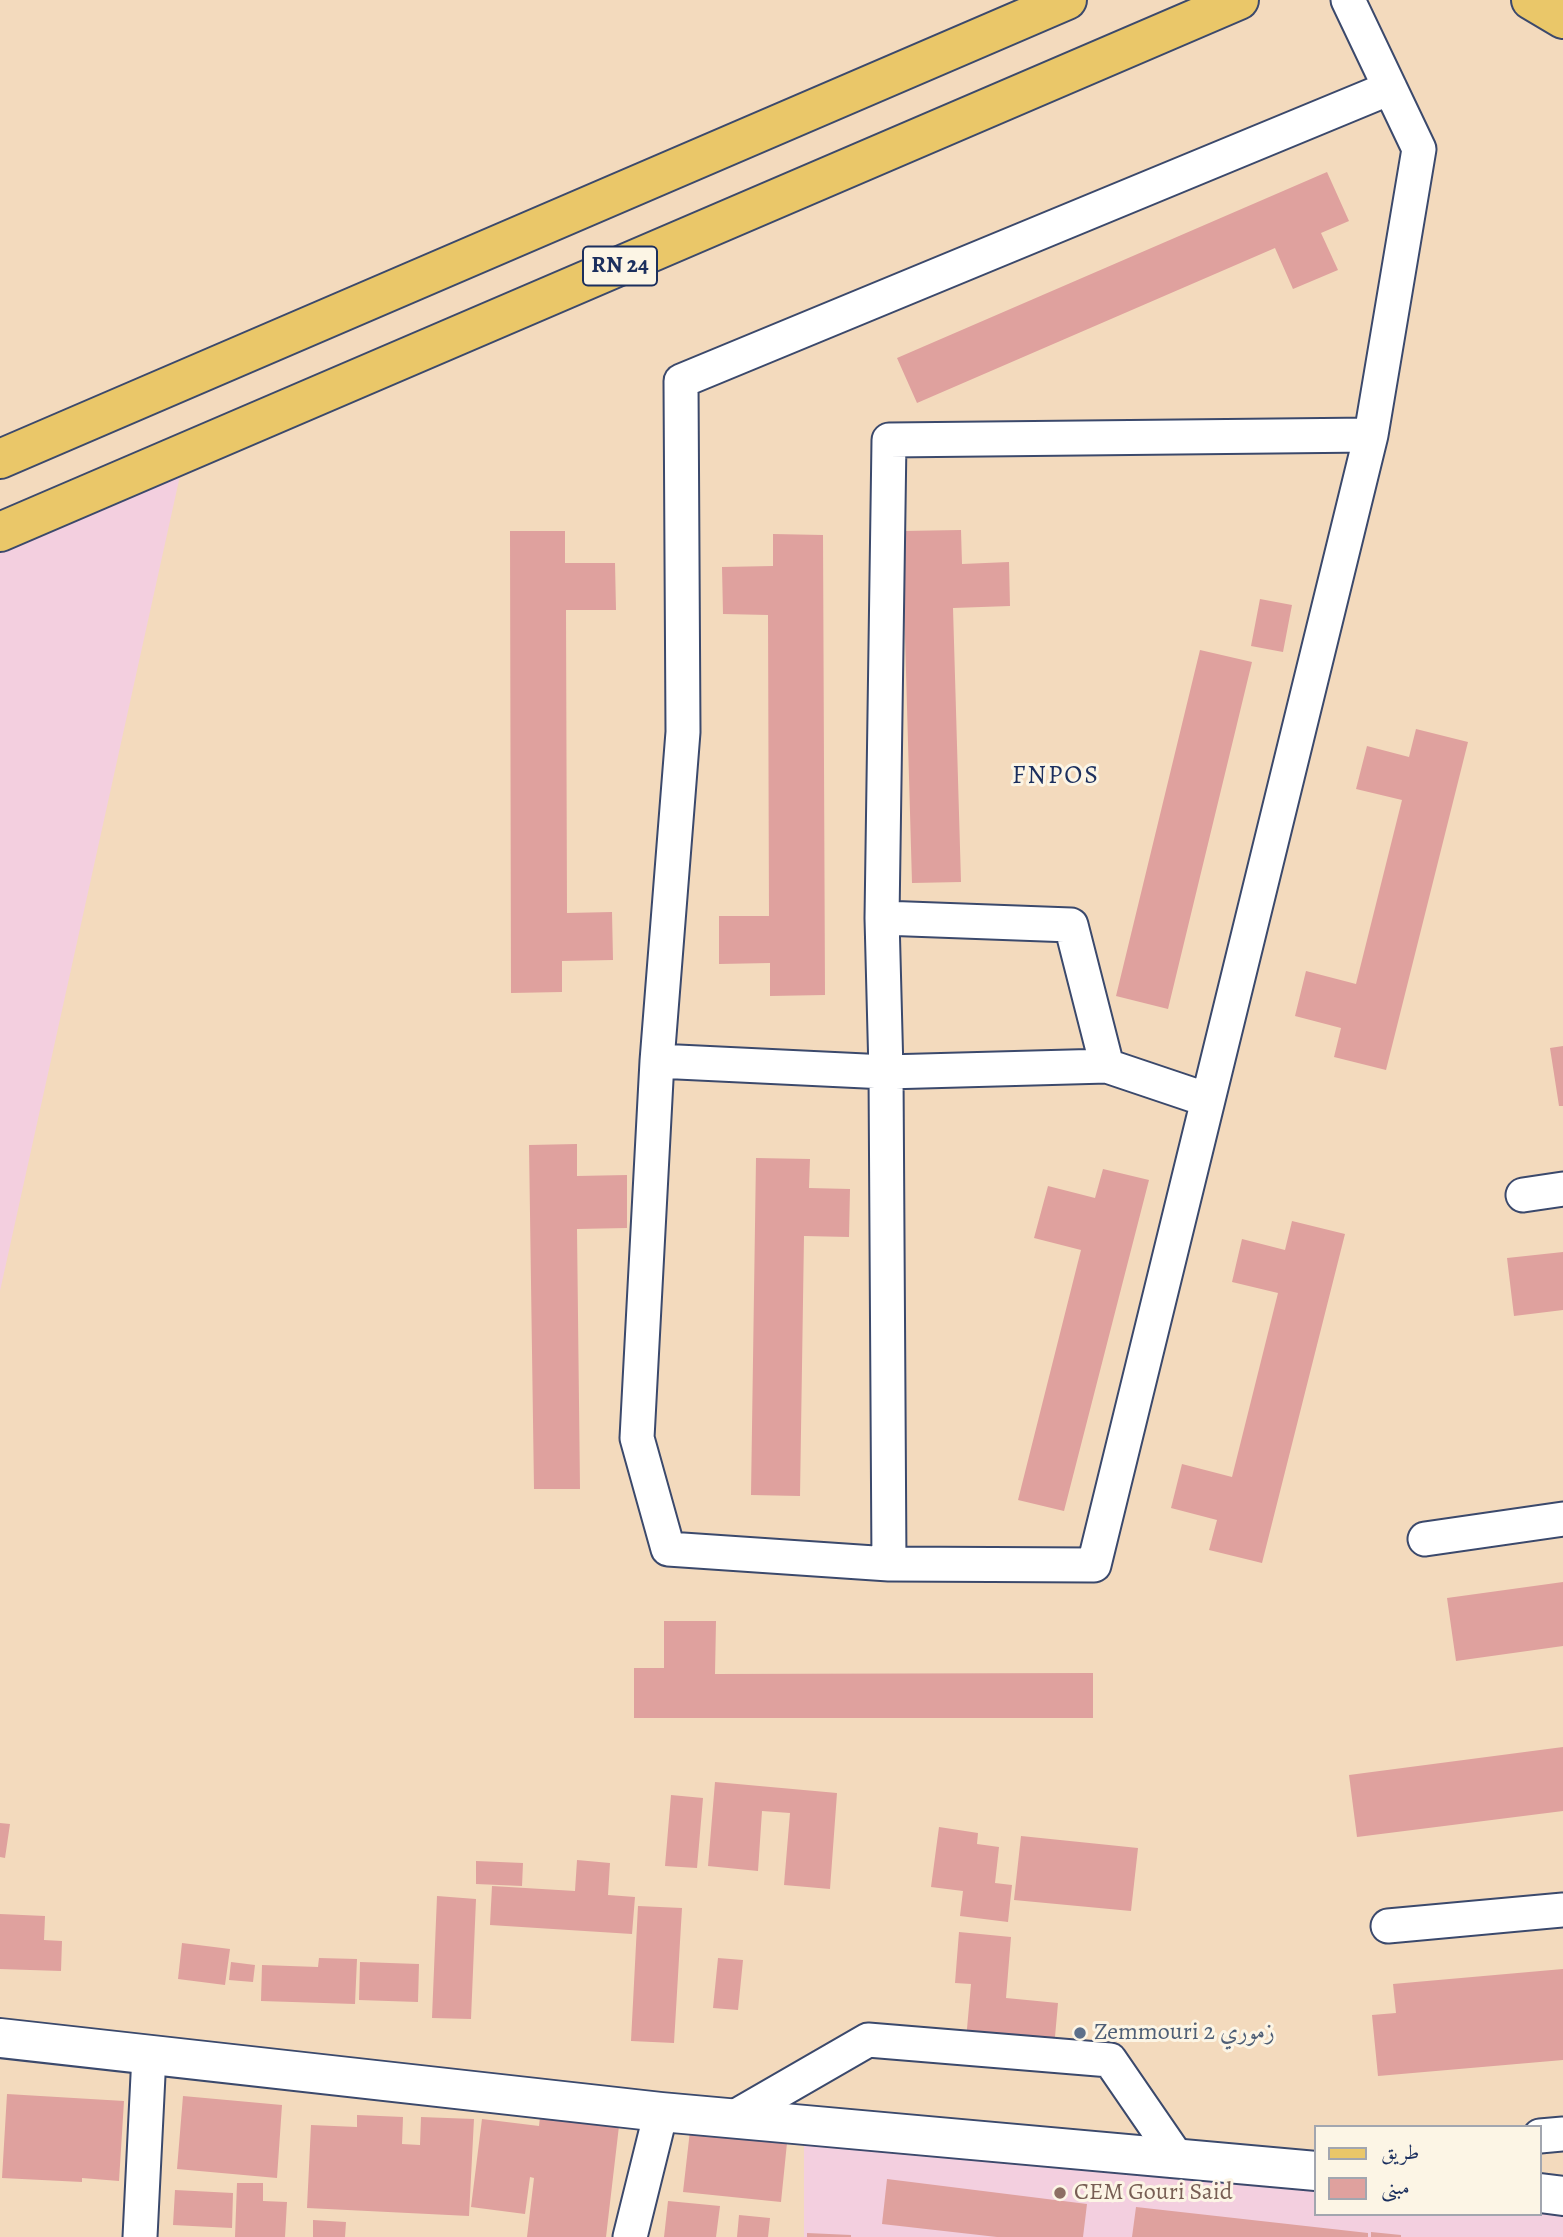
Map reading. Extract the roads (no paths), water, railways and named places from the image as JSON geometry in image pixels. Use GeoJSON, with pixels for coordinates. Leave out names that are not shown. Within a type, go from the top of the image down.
{"type":"FeatureCollection","features":[{"type":"Feature","properties":{"kind":"main road","name":"RN 24"},"geometry":{"type":"LineString","coordinates":[[0,459],[1067,0]]}},
{"type":"Feature","properties":{"kind":"main road","name":"RN 24"},"geometry":{"type":"LineString","coordinates":[[0,533],[1239,0]]}},
{"type":"Feature","properties":{"kind":"main road"},"geometry":{"type":"LineString","coordinates":[[1531,0],[1563,19]]}},
{"type":"Feature","properties":{"kind":"street"},"geometry":{"type":"LineString","coordinates":[[1348,0],[1390,88],[1419,149],[1371,435],[1094,1565],[889,1564],[668,1549],[637,1438],[657,1061],[683,732],[681,381],[1390,88]]}},
{"type":"Feature","properties":{"kind":"street"},"geometry":{"type":"LineString","coordinates":[[889,1564],[886,1072],[882,918],[888,440],[1371,435]]}},
{"type":"Feature","properties":{"kind":"street"},"geometry":{"type":"LineString","coordinates":[[882,918],[1071,925],[1107,1066]]}},
{"type":"Feature","properties":{"kind":"street"},"geometry":{"type":"LineString","coordinates":[[657,1061],[886,1072],[1107,1066],[1208,1100]]}},
{"type":"Feature","properties":{"kind":"street"},"geometry":{"type":"LineString","coordinates":[[1523,1195],[1563,1189]]}},
{"type":"Feature","properties":{"kind":"street"},"geometry":{"type":"LineString","coordinates":[[1425,1539],[1563,1519]]}},
{"type":"Feature","properties":{"kind":"street"},"geometry":{"type":"LineString","coordinates":[[1388,1926],[1563,1910]]}},
{"type":"Feature","properties":{"kind":"street"},"geometry":{"type":"LineString","coordinates":[[0,2038],[661,2112],[1314,2171]]}},
{"type":"Feature","properties":{"kind":"street"},"geometry":{"type":"LineString","coordinates":[[731,2119],[868,2040],[1110,2060],[1178,2159]]}},
{"type":"Feature","properties":{"kind":"street"},"geometry":{"type":"LineString","coordinates":[[139,2237],[149,2055]]}},
{"type":"Feature","properties":{"kind":"street"},"geometry":{"type":"LineString","coordinates":[[630,2237],[661,2112]]}},
{"type":"Feature","properties":{"kind":"street"},"geometry":{"type":"LineString","coordinates":[[1542,2136],[1563,2134]]}},
{"type":"Feature","properties":{"kind":"street"},"geometry":{"type":"LineString","coordinates":[[1542,2193],[1563,2196]]}},
{"type":"Feature","properties":{"kind":"place","name":"Zemmouri 2 زموري"},"geometry":{"type":"Point","coordinates":[1080,2033]}},
{"type":"Feature","properties":{"kind":"place","name":"CEM Gouri Said"},"geometry":{"type":"Point","coordinates":[1060,2193]}},
{"type":"Feature","properties":{"kind":"district","name":"FNPOS"},"geometry":{"type":"Point","coordinates":[1056,777]}}]}
